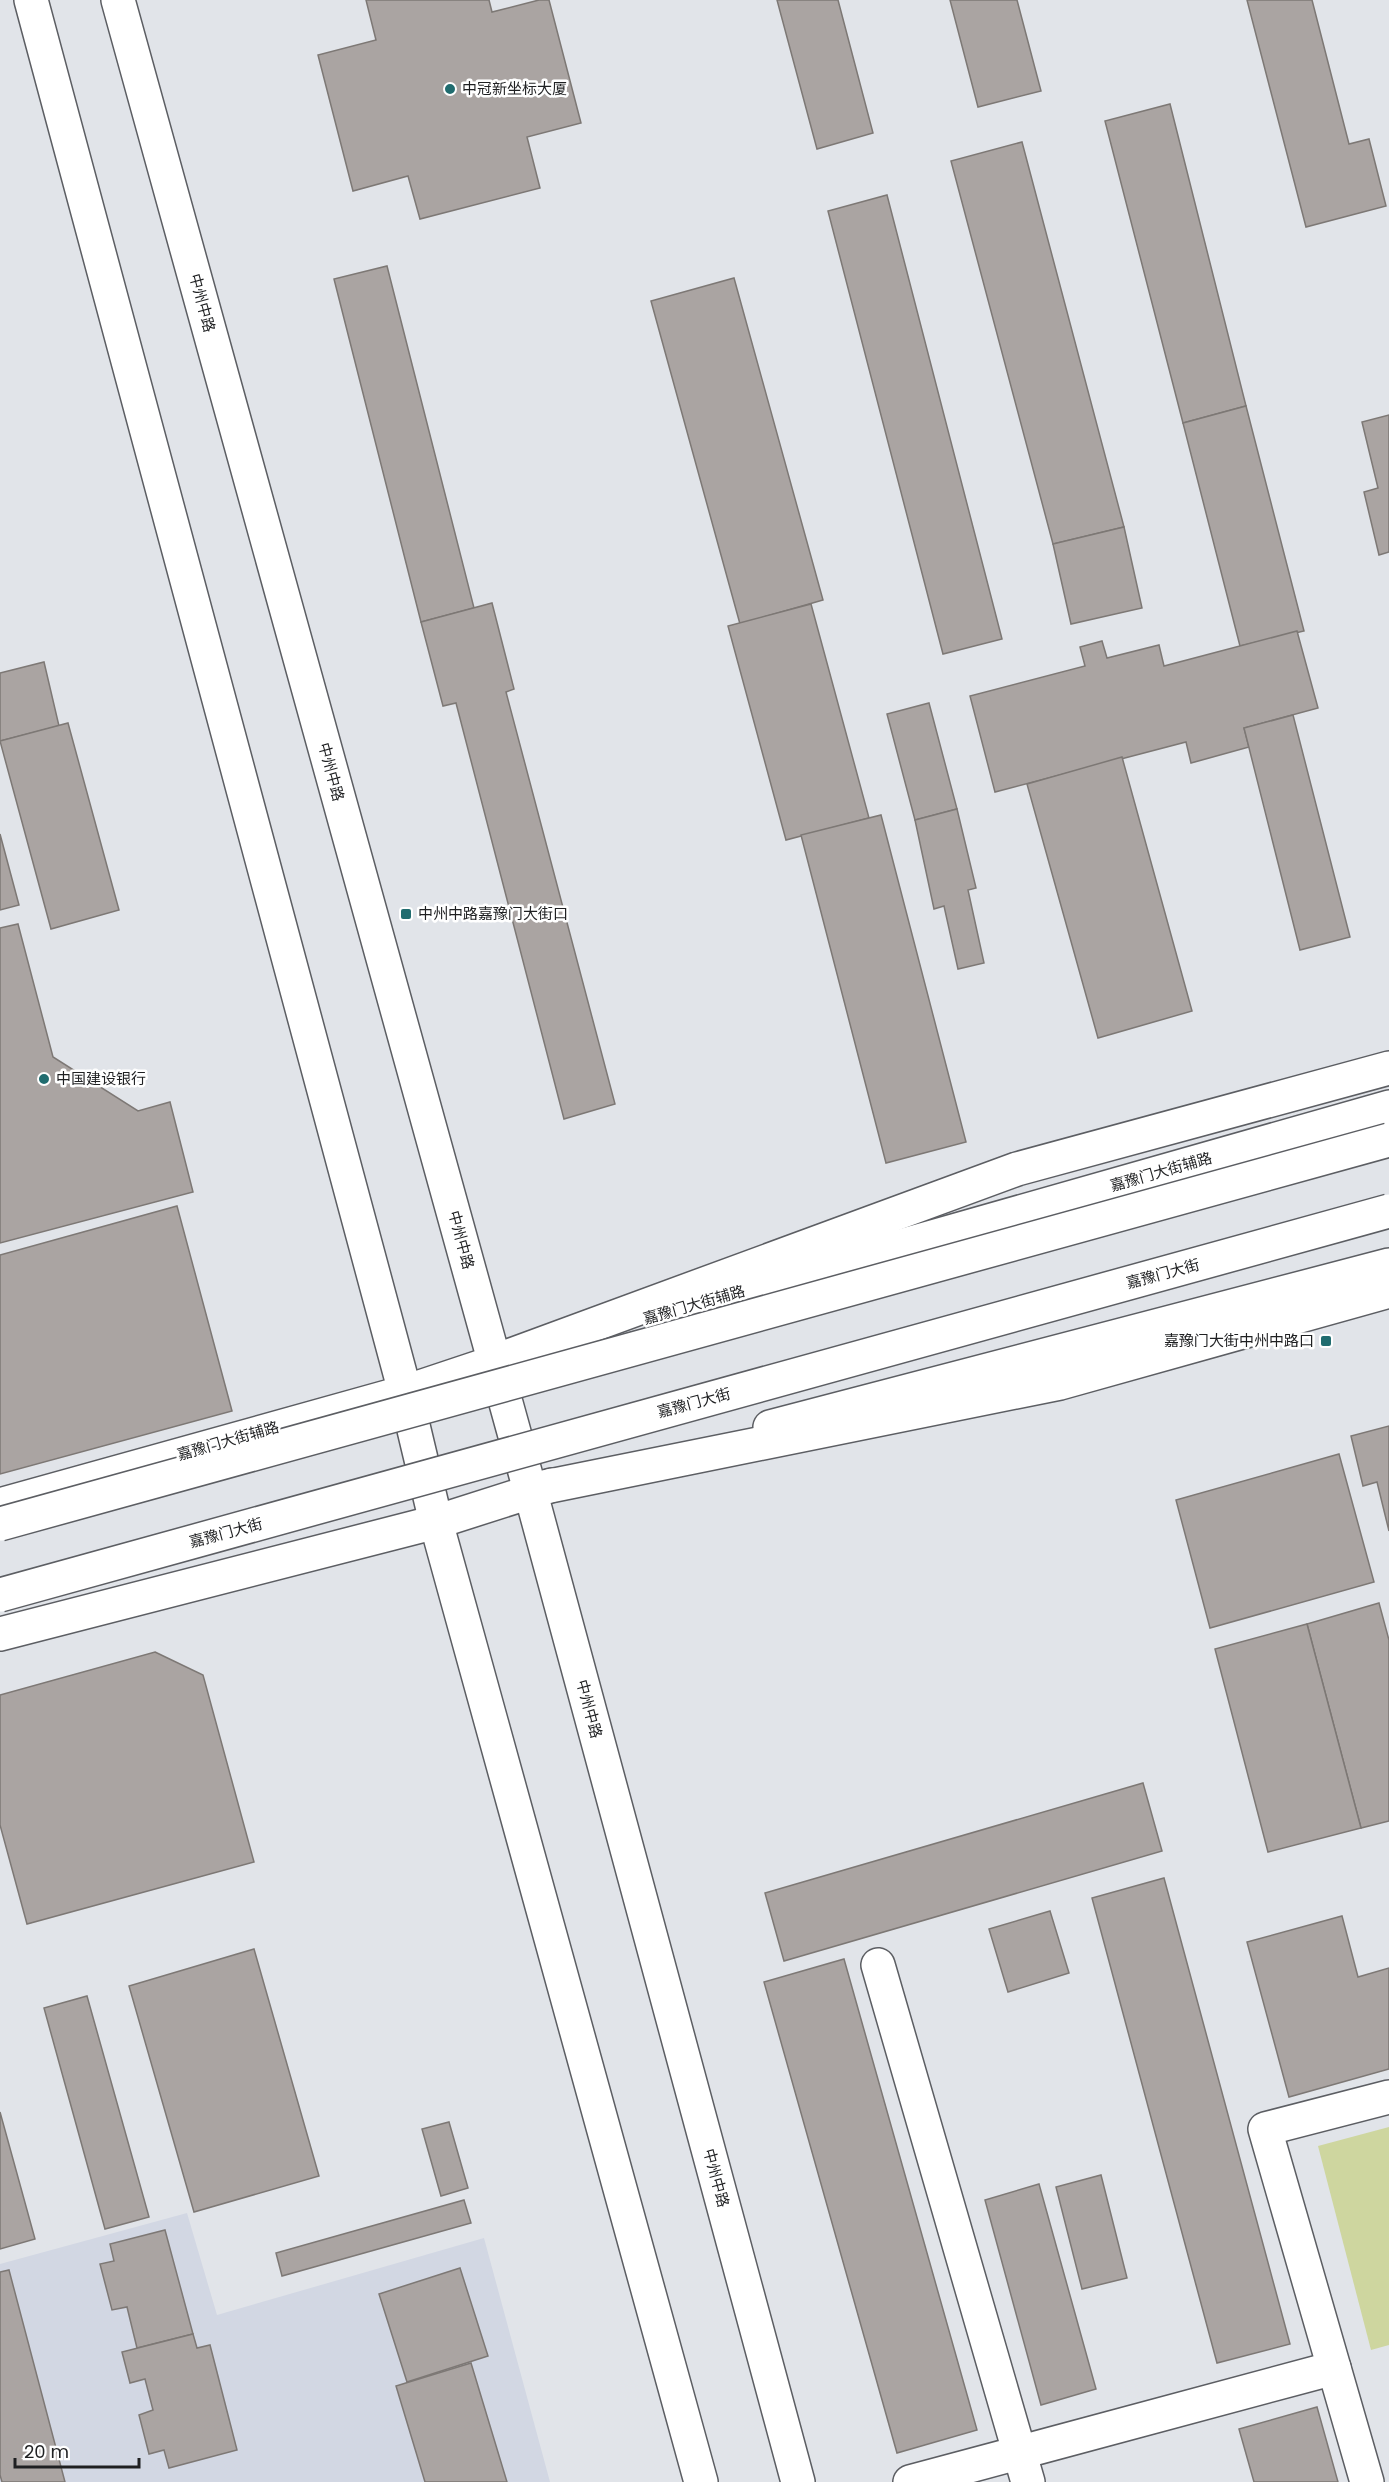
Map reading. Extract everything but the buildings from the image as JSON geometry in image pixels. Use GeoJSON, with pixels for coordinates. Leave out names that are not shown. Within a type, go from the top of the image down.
{"type":"FeatureCollection","features":[{"type":"Feature","properties":{"kind":"main road"},"geometry":{"type":"LineString","coordinates":[[31,0],[405,1392],[436,1522],[701,2482]]}},
{"type":"Feature","properties":{"kind":"main road","name":"中州中路"},"geometry":{"type":"LineString","coordinates":[[117,0],[495,1361],[798,2482]]}},
{"type":"Feature","properties":{"kind":"main road"},"geometry":{"type":"LineString","coordinates":[[495,1361],[1017,1169],[1389,1068]]}},
{"type":"Feature","properties":{"kind":"main road","name":"嘉豫门大街辅路"},"geometry":{"type":"LineString","coordinates":[[0,1505],[405,1392],[495,1361],[1389,1107]]}},
{"type":"Feature","properties":{"kind":"main road"},"geometry":{"type":"LineString","coordinates":[[0,1524],[1389,1140]]}},
{"type":"Feature","properties":{"kind":"main road","name":"嘉豫门大街"},"geometry":{"type":"LineString","coordinates":[[0,1595],[1389,1211]]}},
{"type":"Feature","properties":{"kind":"main road"},"geometry":{"type":"LineString","coordinates":[[0,1634],[436,1522],[530,1490],[1389,1265]]}},
{"type":"Feature","properties":{"kind":"main road"},"geometry":{"type":"LineString","coordinates":[[530,1490],[1060,1383],[1389,1292]]}},
{"type":"Feature","properties":{"kind":"main road"},"geometry":{"type":"LineString","coordinates":[[878,1965],[1024,2468]]}},
{"type":"Feature","properties":{"kind":"main road"},"geometry":{"type":"LineString","coordinates":[[1367,2482],[1265,2130],[1389,2097]]}},
{"type":"Feature","properties":{"kind":"main road"},"geometry":{"type":"LineString","coordinates":[[910,2482],[1024,2468],[1334,2368]]}},
{"type":"Feature","properties":{"kind":"shaded area"},"geometry":{"type":"Polygon","coordinates":[[[187,2213],[217,2315],[484,2238],[550,2482],[0,2482],[0,2264],[187,2213]]]}},
{"type":"Feature","properties":{"kind":"green space"},"geometry":{"type":"Polygon","coordinates":[[[1389,2127],[1389,2345],[1371,2350],[1318,2146],[1389,2127]]]}},
{"type":"Feature","properties":{"kind":"place","name":"中冠新坐标大厦"},"geometry":{"type":"Point","coordinates":[450,89]}},
{"type":"Feature","properties":{"kind":"place","name":"中州中路嘉豫门大街口"},"geometry":{"type":"Point","coordinates":[406,914]}},
{"type":"Feature","properties":{"kind":"place","name":"中国建设银行"},"geometry":{"type":"Point","coordinates":[44,1079]}},
{"type":"Feature","properties":{"kind":"place","name":"嘉豫门大街中州中路口"},"geometry":{"type":"Point","coordinates":[1326,1341]}}]}
